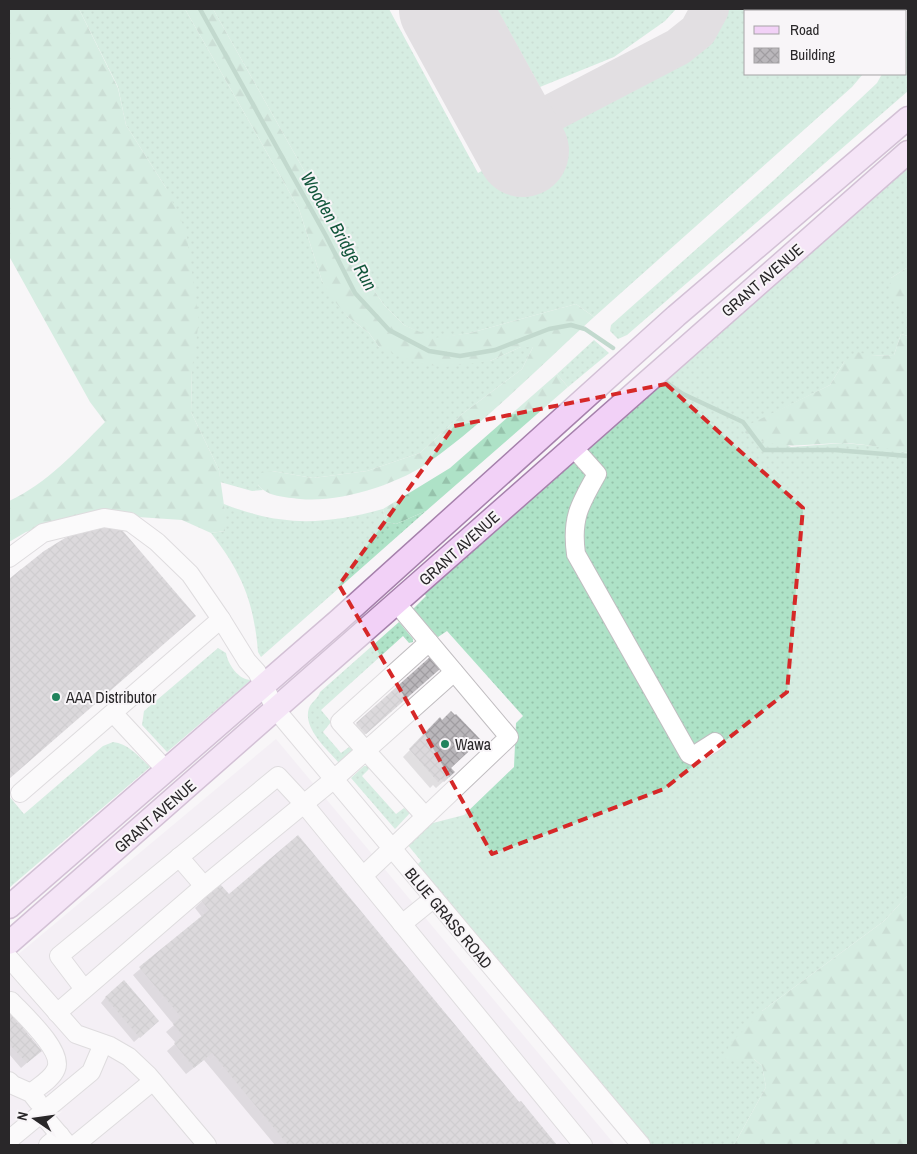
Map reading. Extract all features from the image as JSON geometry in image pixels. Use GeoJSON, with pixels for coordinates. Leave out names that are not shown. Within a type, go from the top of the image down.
{"type":"FeatureCollection","features":[{"type":"Feature","properties":{"kind":"main road","name":"GRANT AVENUE"},"geometry":{"type":"LineString","coordinates":[[9,907],[264,685],[676,316],[908,118]]}},
{"type":"Feature","properties":{"kind":"main road","name":"GRANT AVENUE"},"geometry":{"type":"LineString","coordinates":[[9,943],[397,604],[572,446],[908,152]]}},
{"type":"Feature","properties":{"kind":"street"},"geometry":{"type":"LineString","coordinates":[[572,446],[597,474],[576,516],[573,532],[576,554],[689,754],[693,756],[715,742]]}},
{"type":"Feature","properties":{"kind":"street","name":"BLUE GRASS ROAD"},"geometry":{"type":"LineString","coordinates":[[9,558],[43,533],[104,518],[130,522],[157,542],[190,574],[264,685],[276,710],[641,1145]]}},
{"type":"Feature","properties":{"kind":"street"},"geometry":{"type":"LineString","coordinates":[[362,876],[509,737],[397,604]]}},
{"type":"Feature","properties":{"kind":"street"},"geometry":{"type":"LineString","coordinates":[[20,793],[114,714],[221,619]]}},
{"type":"Feature","properties":{"kind":"street"},"geometry":{"type":"LineString","coordinates":[[425,816],[340,722],[429,642]]}},
{"type":"Feature","properties":{"kind":"street"},"geometry":{"type":"LineString","coordinates":[[57,1013],[204,886],[333,780],[454,672]]}},
{"type":"Feature","properties":{"kind":"street"},"geometry":{"type":"LineString","coordinates":[[114,714],[166,770]]}},
{"type":"Feature","properties":{"kind":"street"},"geometry":{"type":"LineString","coordinates":[[84,989],[59,956],[278,776],[304,804],[583,1145]]}},
{"type":"Feature","properties":{"kind":"street"},"geometry":{"type":"LineString","coordinates":[[179,857],[204,886]]}},
{"type":"Feature","properties":{"kind":"street"},"geometry":{"type":"LineString","coordinates":[[402,924],[433,899]]}},
{"type":"Feature","properties":{"kind":"street"},"geometry":{"type":"LineString","coordinates":[[9,958],[76,1034],[103,1044],[129,1057],[153,1081],[206,1145]]}},
{"type":"Feature","properties":{"kind":"street"},"geometry":{"type":"LineString","coordinates":[[27,979],[16,990],[10,1002],[46,1039],[58,1058],[57,1069],[31,1093]]}},
{"type":"Feature","properties":{"kind":"street"},"geometry":{"type":"LineString","coordinates":[[9,1139],[91,1072],[103,1044]]}},
{"type":"Feature","properties":{"kind":"street"},"geometry":{"type":"LineString","coordinates":[[9,1081],[13,1085],[31,1093],[59,1142]]}},
{"type":"Feature","properties":{"kind":"street"},"geometry":{"type":"LineString","coordinates":[[75,1145],[153,1081]]}},
{"type":"Feature","properties":{"kind":"highlighted area"},"geometry":{"type":"Polygon","coordinates":[[[666,384],[803,508],[787,692],[664,789],[492,854],[405,698],[339,585],[454,426],[666,384]]]}},
{"type":"Feature","properties":{"kind":"shaded area"},"geometry":{"type":"Polygon","coordinates":[[[276,739],[615,1145],[9,1145],[9,962],[276,739]]]}},
{"type":"Feature","properties":{"kind":"green space"},"geometry":{"type":"Polygon","coordinates":[[[9,9],[79,9],[118,88],[126,125],[166,188],[186,231],[199,321],[192,369],[191,412],[219,470],[225,512],[225,531],[211,533],[182,520],[94,514],[26,532],[9,542],[9,501],[49,476],[105,422],[90,402],[9,256],[9,9]]]}},
{"type":"Feature","properties":{"kind":"green space"},"geometry":{"type":"Polygon","coordinates":[[[79,9],[185,9],[299,209],[322,281],[348,317],[369,333],[379,347],[490,361],[521,347],[533,347],[522,369],[462,414],[420,453],[367,471],[313,478],[272,471],[258,485],[263,490],[252,491],[220,482],[219,470],[191,412],[192,369],[166,188],[126,125],[118,87],[79,9]]]}},
{"type":"Feature","properties":{"kind":"green space"},"geometry":{"type":"Polygon","coordinates":[[[185,9],[213,9],[359,268],[384,305],[404,325],[434,338],[470,333],[576,304],[594,317],[474,427],[432,460],[404,477],[351,495],[316,499],[277,496],[267,492],[258,485],[261,473],[272,471],[313,478],[367,471],[420,453],[462,414],[522,369],[533,347],[521,347],[490,361],[443,367],[417,363],[379,347],[369,333],[348,317],[331,297],[322,281],[299,209],[185,9]]]}},
{"type":"Feature","properties":{"kind":"green space"},"geometry":{"type":"Polygon","coordinates":[[[213,9],[389,9],[478,173],[683,61],[708,39],[718,25],[723,9],[897,9],[744,10],[744,75],[862,75],[852,87],[594,317],[576,304],[470,333],[434,339],[404,325],[384,305],[359,268],[213,9]]]}},
{"type":"Feature","properties":{"kind":"green space"},"geometry":{"type":"Polygon","coordinates":[[[497,9],[676,9],[665,21],[614,57],[540,87],[497,9]]]}},
{"type":"Feature","properties":{"kind":"green space"},"geometry":{"type":"Polygon","coordinates":[[[908,28],[908,91],[627,335],[618,339],[610,331],[611,325],[774,180],[877,83],[881,75],[907,75],[908,28]]]}},
{"type":"Feature","properties":{"kind":"green space"},"geometry":{"type":"Polygon","coordinates":[[[908,167],[908,267],[891,278],[908,316],[908,336],[901,334],[894,355],[870,356],[844,362],[830,385],[752,424],[791,447],[843,443],[886,447],[908,453],[908,895],[884,921],[762,1011],[754,1059],[762,1066],[766,1087],[734,1145],[651,1145],[417,865],[421,861],[407,844],[429,824],[464,815],[514,767],[516,723],[523,716],[447,631],[438,637],[413,609],[426,596],[424,593],[655,386],[908,167]]]}},
{"type":"Feature","properties":{"kind":"green space"},"geometry":{"type":"Polygon","coordinates":[[[908,267],[908,316],[888,292],[891,278],[908,267]]]}},
{"type":"Feature","properties":{"kind":"green space"},"geometry":{"type":"Polygon","coordinates":[[[901,334],[908,336],[908,453],[876,446],[843,443],[776,444],[752,437],[740,429],[830,385],[844,362],[858,352],[870,356],[894,355],[901,334]]]}},
{"type":"Feature","properties":{"kind":"green space"},"geometry":{"type":"Polygon","coordinates":[[[594,340],[609,353],[568,387],[557,374],[594,340]]]}},
{"type":"Feature","properties":{"kind":"green space"},"geometry":{"type":"Polygon","coordinates":[[[557,374],[568,387],[426,511],[396,524],[386,522],[383,509],[450,468],[557,374]]]}},
{"type":"Feature","properties":{"kind":"green space"},"geometry":{"type":"Polygon","coordinates":[[[224,504],[265,517],[303,521],[322,521],[383,509],[386,522],[396,524],[426,511],[261,657],[258,652],[250,603],[245,589],[231,561],[211,533],[225,531],[224,504]]]}},
{"type":"Feature","properties":{"kind":"green space"},"geometry":{"type":"Polygon","coordinates":[[[399,622],[413,639],[413,642],[409,643],[403,636],[321,710],[331,722],[323,732],[341,753],[349,747],[353,750],[339,763],[313,731],[309,723],[309,708],[320,692],[399,622]]]}},
{"type":"Feature","properties":{"kind":"green space"},"geometry":{"type":"Polygon","coordinates":[[[218,648],[226,653],[227,658],[238,675],[251,680],[167,752],[142,725],[144,711],[218,648]]]}},
{"type":"Feature","properties":{"kind":"green space"},"geometry":{"type":"Polygon","coordinates":[[[113,742],[129,748],[150,767],[9,888],[9,796],[24,814],[103,746],[113,742]]]}},
{"type":"Feature","properties":{"kind":"green space"},"geometry":{"type":"Polygon","coordinates":[[[364,766],[368,766],[369,769],[362,776],[396,814],[404,808],[410,813],[395,829],[351,778],[364,766]]]}},
{"type":"Feature","properties":{"kind":"green space"},"geometry":{"type":"Polygon","coordinates":[[[908,895],[908,1145],[734,1145],[766,1087],[762,1066],[754,1059],[725,1061],[729,1045],[762,1011],[884,921],[908,895]]]}},
{"type":"Feature","properties":{"kind":"building","name":"AAA Distributor"},"geometry":{"type":"Polygon","coordinates":[[[116,523],[196,616],[9,779],[9,579],[44,551],[65,538],[89,529],[116,523]]]}},
{"type":"Feature","properties":{"kind":"building"},"geometry":{"type":"Polygon","coordinates":[[[430,657],[440,669],[366,734],[356,723],[430,657]]]}},
{"type":"Feature","properties":{"kind":"building","name":"Wawa"},"geometry":{"type":"Polygon","coordinates":[[[451,711],[481,740],[451,768],[455,772],[444,782],[441,779],[438,782],[409,749],[440,717],[442,720],[451,711]]]}},
{"type":"Feature","properties":{"kind":"building"},"geometry":{"type":"Polygon","coordinates":[[[298,835],[519,1102],[521,1101],[557,1145],[288,1145],[212,1053],[194,1068],[174,1043],[183,1036],[173,1024],[181,1017],[139,967],[209,910],[201,900],[220,884],[229,894],[298,835]]]}},
{"type":"Feature","properties":{"kind":"building"},"geometry":{"type":"Polygon","coordinates":[[[124,980],[159,1021],[140,1038],[105,997],[124,980]]]}},
{"type":"Feature","properties":{"kind":"building"},"geometry":{"type":"Polygon","coordinates":[[[10,1013],[18,1023],[22,1020],[27,1026],[23,1028],[42,1051],[27,1063],[9,1044],[10,1013]]]}},
{"type":"Feature","properties":{"kind":"waterway","name":"Wooden Bridge Run"},"geometry":{"type":"LineString","coordinates":[[200,9],[326,236],[355,293],[389,330],[429,351],[460,356],[495,350],[549,329],[571,325],[585,329],[613,348]]}},
{"type":"Feature","properties":{"kind":"waterway","name":"Wooden Bridge Run"},"geometry":{"type":"LineString","coordinates":[[667,383],[683,394],[743,422],[764,450],[835,450],[908,456]]}},
{"type":"Feature","properties":{"kind":"taxiway"},"geometry":{"type":"LineString","coordinates":[[513,133],[678,47],[698,31],[710,9]]}},
{"type":"Feature","properties":{"kind":"runway"},"geometry":{"type":"LineString","coordinates":[[445,9],[523,151]]}},
{"type":"Feature","properties":{"kind":"place","name":"AAA Distributor"},"geometry":{"type":"Point","coordinates":[56,697]}},
{"type":"Feature","properties":{"kind":"place","name":"Wawa"},"geometry":{"type":"Point","coordinates":[445,744]}}]}
